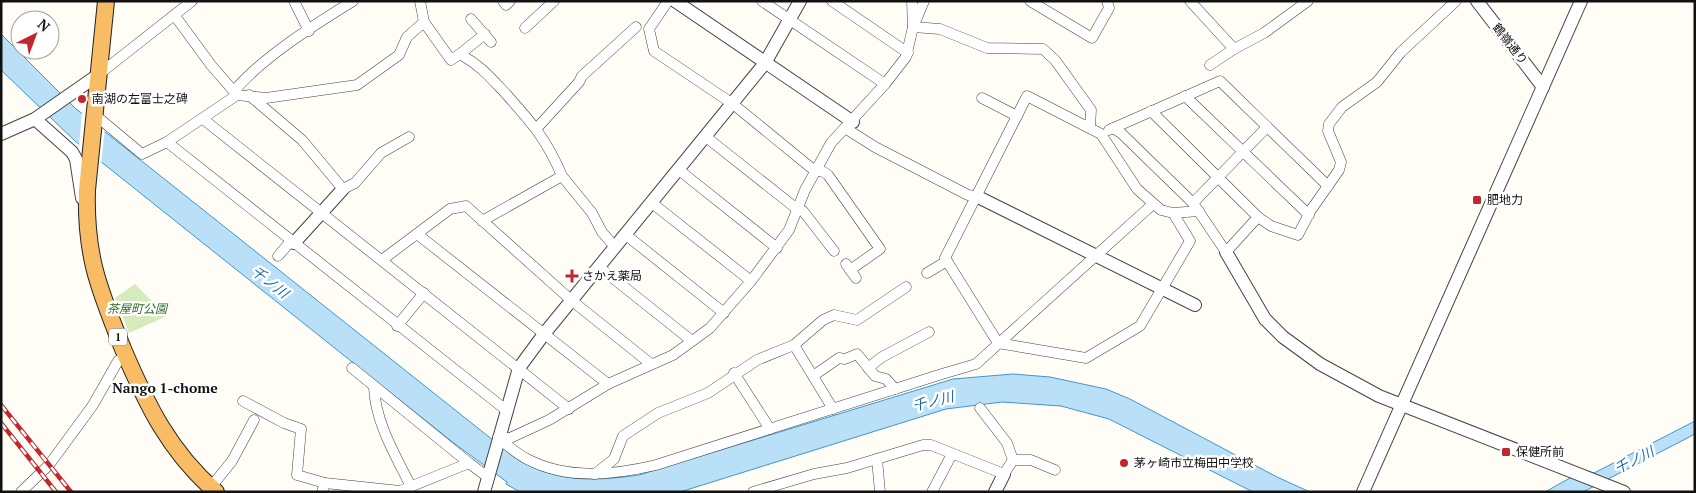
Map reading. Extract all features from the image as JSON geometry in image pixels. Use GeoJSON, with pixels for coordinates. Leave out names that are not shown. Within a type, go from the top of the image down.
{"type":"FeatureCollection","features":[{"type":"Feature","properties":{"kind":"highway","name":"1"},"geometry":{"type":"LineString","coordinates":[[106,1],[90,156],[86,220],[95,276],[145,400],[159,425],[191,466],[213,490]]}},
{"type":"Feature","properties":{"kind":"street"},"geometry":{"type":"LineString","coordinates":[[1,134],[36,118],[70,97],[192,1]]}},
{"type":"Feature","properties":{"kind":"street"},"geometry":{"type":"LineString","coordinates":[[294,1],[309,31]]}},
{"type":"Feature","properties":{"kind":"street"},"geometry":{"type":"LineString","coordinates":[[94,116],[142,154],[167,142],[203,119],[235,93],[247,75],[353,1]]}},
{"type":"Feature","properties":{"kind":"street"},"geometry":{"type":"LineString","coordinates":[[420,1],[424,22],[451,60],[488,38],[471,19]]}},
{"type":"Feature","properties":{"kind":"street"},"geometry":{"type":"LineString","coordinates":[[503,1],[506,5],[510,1]]}},
{"type":"Feature","properties":{"kind":"street"},"geometry":{"type":"LineString","coordinates":[[525,28],[554,1]]}},
{"type":"Feature","properties":{"kind":"street"},"geometry":{"type":"LineString","coordinates":[[668,1],[648,29],[654,51],[733,104],[815,170],[822,171],[828,175],[880,249],[851,271]]}},
{"type":"Feature","properties":{"kind":"street"},"geometry":{"type":"LineString","coordinates":[[674,1],[765,63],[849,125],[926,173],[1195,305]]}},
{"type":"Feature","properties":{"kind":"street"},"geometry":{"type":"LineString","coordinates":[[762,1],[885,84]]}},
{"type":"Feature","properties":{"kind":"street"},"geometry":{"type":"LineString","coordinates":[[487,488],[498,438],[518,368],[765,63],[800,1]]}},
{"type":"Feature","properties":{"kind":"street"},"geometry":{"type":"LineString","coordinates":[[832,1],[908,53]]}},
{"type":"Feature","properties":{"kind":"street"},"geometry":{"type":"LineString","coordinates":[[498,438],[510,438],[569,409],[608,384],[673,355],[710,328],[751,281],[789,230],[815,170],[832,143],[885,84],[908,53],[913,27],[924,1]]}},
{"type":"Feature","properties":{"kind":"street"},"geometry":{"type":"LineString","coordinates":[[1030,1],[1092,38],[1109,8],[1108,2]]}},
{"type":"Feature","properties":{"kind":"street"},"geometry":{"type":"LineString","coordinates":[[1190,1],[1234,49]]}},
{"type":"Feature","properties":{"kind":"street"},"geometry":{"type":"LineString","coordinates":[[1210,66],[1234,49],[1264,33],[1308,1]]}},
{"type":"Feature","properties":{"kind":"street"},"geometry":{"type":"LineString","coordinates":[[1152,111],[1258,217],[1271,226],[1298,235],[1339,170],[1340,162],[1328,131],[1329,124],[1342,107],[1377,82],[1401,52],[1456,1]]}},
{"type":"Feature","properties":{"kind":"street"},"geometry":{"type":"LineString","coordinates":[[1363,492],[1581,1]]}},
{"type":"Feature","properties":{"kind":"street"},"geometry":{"type":"LineString","coordinates":[[912,2],[913,27]]}},
{"type":"Feature","properties":{"kind":"street","name":"鶴嶺通り"},"geometry":{"type":"LineString","coordinates":[[1482,3],[1543,87]]}},
{"type":"Feature","properties":{"kind":"street"},"geometry":{"type":"LineString","coordinates":[[175,16],[235,93],[266,98],[357,85],[399,55],[407,37],[424,22]]}},
{"type":"Feature","properties":{"kind":"street"},"geometry":{"type":"LineString","coordinates":[[537,128],[579,82],[582,76],[636,27]]}},
{"type":"Feature","properties":{"kind":"street"},"geometry":{"type":"LineString","coordinates":[[913,27],[940,30],[987,48],[1043,49],[1055,60],[1091,110],[1090,127]]}},
{"type":"Feature","properties":{"kind":"street"},"geometry":{"type":"LineString","coordinates":[[460,54],[483,68],[537,128],[551,150],[562,176],[592,213],[602,232],[615,247]]}},
{"type":"Feature","properties":{"kind":"street"},"geometry":{"type":"LineString","coordinates":[[1101,134],[1220,81],[1328,186]]}},
{"type":"Feature","properties":{"kind":"street"},"geometry":{"type":"LineString","coordinates":[[249,95],[302,140],[342,189]]}},
{"type":"Feature","properties":{"kind":"street"},"geometry":{"type":"LineString","coordinates":[[1173,213],[1190,241],[1140,326],[1086,358],[998,343],[945,258],[1027,96],[1101,134],[1126,174],[1153,204],[1161,210],[1173,213],[1196,207],[1218,177],[1267,127]]}},
{"type":"Feature","properties":{"kind":"street"},"geometry":{"type":"LineString","coordinates":[[1186,96],[1309,216]]}},
{"type":"Feature","properties":{"kind":"street"},"geometry":{"type":"LineString","coordinates":[[982,98],[1017,116]]}},
{"type":"Feature","properties":{"kind":"street"},"geometry":{"type":"LineString","coordinates":[[36,118],[72,152],[76,159],[86,220]]}},
{"type":"Feature","properties":{"kind":"street"},"geometry":{"type":"LineString","coordinates":[[203,119],[569,409]]}},
{"type":"Feature","properties":{"kind":"street"},"geometry":{"type":"LineString","coordinates":[[1113,128],[1121,132],[1196,207],[1226,252],[1265,319],[1283,337],[1320,364],[1379,396],[1618,490]]}},
{"type":"Feature","properties":{"kind":"street"},"geometry":{"type":"LineString","coordinates":[[278,256],[342,189],[355,183],[381,153],[409,137]]}},
{"type":"Feature","properties":{"kind":"street"},"geometry":{"type":"LineString","coordinates":[[706,137],[797,209],[804,212],[834,251]]}},
{"type":"Feature","properties":{"kind":"street"},"geometry":{"type":"LineString","coordinates":[[167,142],[397,326],[506,410]]}},
{"type":"Feature","properties":{"kind":"street"},"geometry":{"type":"LineString","coordinates":[[679,170],[777,248]]}},
{"type":"Feature","properties":{"kind":"street"},"geometry":{"type":"LineString","coordinates":[[482,221],[562,176]]}},
{"type":"Feature","properties":{"kind":"street"},"geometry":{"type":"LineString","coordinates":[[652,203],[751,281]]}},
{"type":"Feature","properties":{"kind":"street"},"geometry":{"type":"LineString","coordinates":[[498,438],[526,459],[551,468],[595,474],[632,471],[895,389],[966,369],[976,364],[1153,204]]}},
{"type":"Feature","properties":{"kind":"street"},"geometry":{"type":"LineString","coordinates":[[382,260],[450,209],[466,206],[572,300],[651,364]]}},
{"type":"Feature","properties":{"kind":"street"},"geometry":{"type":"LineString","coordinates":[[1226,252],[1258,217]]}},
{"type":"Feature","properties":{"kind":"street"},"geometry":{"type":"LineString","coordinates":[[418,234],[608,384]]}},
{"type":"Feature","properties":{"kind":"street"},"geometry":{"type":"LineString","coordinates":[[626,235],[724,313]]}},
{"type":"Feature","properties":{"kind":"street"},"geometry":{"type":"LineString","coordinates":[[927,273],[947,261]]}},
{"type":"Feature","properties":{"kind":"street"},"geometry":{"type":"LineString","coordinates":[[599,267],[692,341]]}},
{"type":"Feature","properties":{"kind":"street"},"geometry":{"type":"LineString","coordinates":[[595,474],[614,459],[623,436],[658,413],[708,393],[734,373],[765,355],[794,345],[823,320],[834,315],[858,320],[906,287]]}},
{"type":"Feature","properties":{"kind":"street"},"geometry":{"type":"LineString","coordinates":[[397,326],[424,293]]}},
{"type":"Feature","properties":{"kind":"street"},"geometry":{"type":"LineString","coordinates":[[868,368],[882,357],[929,332]]}},
{"type":"Feature","properties":{"kind":"street"},"geometry":{"type":"LineString","coordinates":[[794,345],[833,409]]}},
{"type":"Feature","properties":{"kind":"street"},"geometry":{"type":"LineString","coordinates":[[813,376],[839,358],[845,359],[857,354],[875,376],[886,379],[895,389]]}},
{"type":"Feature","properties":{"kind":"street"},"geometry":{"type":"LineString","coordinates":[[21,492],[49,464],[93,406],[118,361],[126,355]]}},
{"type":"Feature","properties":{"kind":"street"},"geometry":{"type":"LineString","coordinates":[[352,368],[469,463],[487,488]]}},
{"type":"Feature","properties":{"kind":"street"},"geometry":{"type":"LineString","coordinates":[[734,373],[770,429]]}},
{"type":"Feature","properties":{"kind":"street"},"geometry":{"type":"LineString","coordinates":[[374,387],[374,399],[387,438],[411,487]]}},
{"type":"Feature","properties":{"kind":"street"},"geometry":{"type":"LineString","coordinates":[[242,401],[284,424],[301,429],[297,475],[323,487],[391,492],[411,487],[469,463]]}},
{"type":"Feature","properties":{"kind":"street"},"geometry":{"type":"LineString","coordinates":[[980,408],[1007,443],[1014,460]]}},
{"type":"Feature","properties":{"kind":"street"},"geometry":{"type":"LineString","coordinates":[[213,490],[232,461],[254,420]]}},
{"type":"Feature","properties":{"kind":"street"},"geometry":{"type":"LineString","coordinates":[[758,491],[814,474],[847,468],[923,445],[931,445],[1004,474]]}},
{"type":"Feature","properties":{"kind":"street"},"geometry":{"type":"LineString","coordinates":[[932,492],[952,454]]}},
{"type":"Feature","properties":{"kind":"street"},"geometry":{"type":"LineString","coordinates":[[877,459],[880,492]]}},
{"type":"Feature","properties":{"kind":"street"},"geometry":{"type":"LineString","coordinates":[[1014,460],[1031,460],[1055,470]]}},
{"type":"Feature","properties":{"kind":"street"},"geometry":{"type":"LineString","coordinates":[[995,492],[1014,460]]}},
{"type":"Feature","properties":{"kind":"green space","name":"茶屋町公園"},"geometry":{"type":"Polygon","coordinates":[[[135,284],[167,316],[129,333],[115,298],[135,284]]]}},
{"type":"Feature","properties":{"kind":"water","name":"千ノ川"},"geometry":{"type":"Polygon","coordinates":[[[1,34],[10,43],[10,60],[27,60],[75,108],[508,452],[539,470],[570,478],[587,479],[639,475],[953,379],[1013,374],[1050,377],[1106,389],[1130,399],[1277,477],[1310,492],[1253,492],[1109,419],[1061,406],[1002,402],[946,409],[680,492],[520,492],[506,484],[507,482],[455,444],[75,141],[1,70],[1,34]]]}},
{"type":"Feature","properties":{"kind":"water","name":"千ノ川"},"geometry":{"type":"Polygon","coordinates":[[[1695,421],[1695,434],[1583,492],[1545,492],[1584,470],[1594,473],[1695,421]]]}},
{"type":"Feature","properties":{"kind":"pier"},"geometry":{"type":"Polygon","coordinates":[[[82,110],[105,128],[101,165],[79,147],[82,110]]]}},
{"type":"Feature","properties":{"kind":"railway"},"geometry":{"type":"LineString","coordinates":[[1,405],[71,492]]}},
{"type":"Feature","properties":{"kind":"railway"},"geometry":{"type":"LineString","coordinates":[[1,423],[56,492]]}},
{"type":"Feature","properties":{"kind":"place","name":"南湖の左富士之碑"},"geometry":{"type":"Point","coordinates":[82,99]}},
{"type":"Feature","properties":{"kind":"place","name":"肥地力"},"geometry":{"type":"Point","coordinates":[1477,200]}},
{"type":"Feature","properties":{"kind":"place","name":"さかえ薬局"},"geometry":{"type":"Point","coordinates":[572,276]}},
{"type":"Feature","properties":{"kind":"place","name":"保健所前"},"geometry":{"type":"Point","coordinates":[1506,452]}},
{"type":"Feature","properties":{"kind":"place","name":"茅ヶ崎市立梅田中学校"},"geometry":{"type":"Point","coordinates":[1124,463]}},
{"type":"Feature","properties":{"kind":"district","name":"Nango 1-chome"},"geometry":{"type":"Point","coordinates":[165,388]}}]}
